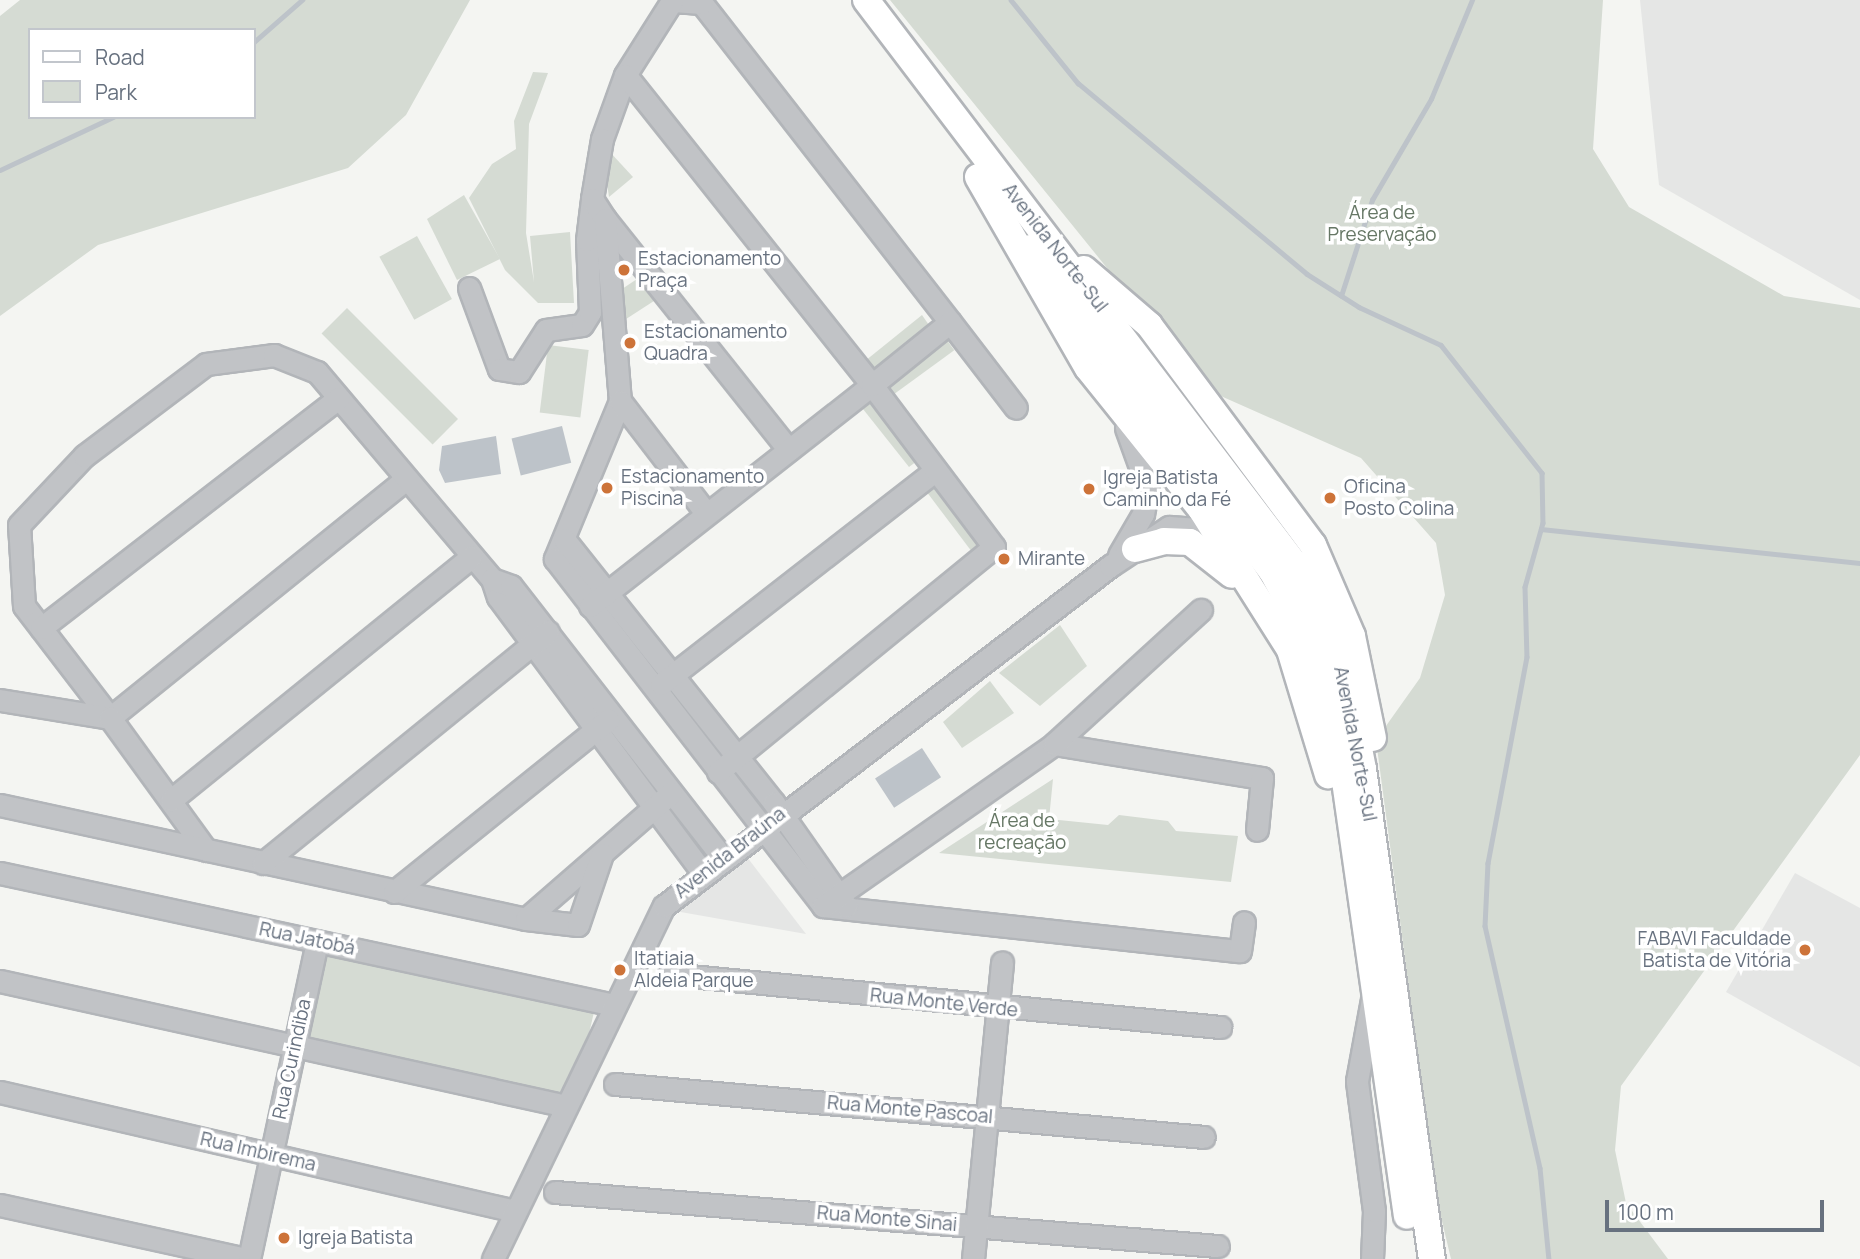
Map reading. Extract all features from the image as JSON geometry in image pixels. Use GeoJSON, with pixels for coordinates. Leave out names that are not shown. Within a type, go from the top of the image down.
{"type":"FeatureCollection","features":[{"type":"Feature","properties":{"kind":"main road","name":"Avenida Norte-Sul"},"geometry":{"type":"LineString","coordinates":[[845,0],[978,177],[1109,336],[1289,577],[1340,665],[1370,816],[1432,1259]]}},
{"type":"Feature","properties":{"kind":"main road","name":"Avenida Norte-Sul"},"geometry":{"type":"LineString","coordinates":[[866,0],[1030,218],[1109,336]]}},
{"type":"Feature","properties":{"kind":"main road"},"geometry":{"type":"LineString","coordinates":[[978,177],[1115,407],[1259,585],[1289,577],[1313,562],[1313,545]]}},
{"type":"Feature","properties":{"kind":"main road"},"geometry":{"type":"LineString","coordinates":[[1030,218],[1149,325],[1313,545],[1352,636],[1368,699],[1374,754],[1370,816]]}},
{"type":"Feature","properties":{"kind":"main road"},"geometry":{"type":"LineString","coordinates":[[1098,382],[1092,359],[1109,336],[1136,324],[1172,356]]}},
{"type":"Feature","properties":{"kind":"main road"},"geometry":{"type":"LineString","coordinates":[[1214,530],[1276,626],[1303,684],[1337,825],[1360,884]]}},
{"type":"Feature","properties":{"kind":"main road"},"geometry":{"type":"LineString","coordinates":[[1135,550],[1180,540],[1200,547],[1276,626]]}},
{"type":"Feature","properties":{"kind":"main road","name":"Avenida Norte-Sul"},"geometry":{"type":"LineString","coordinates":[[1289,577],[1322,676],[1360,884],[1413,1259]]}},
{"type":"Feature","properties":{"kind":"street"},"geometry":{"type":"LineString","coordinates":[[469,288],[499,369],[519,373],[546,330],[582,325],[590,312],[592,198],[602,139],[625,75],[672,1],[702,3],[1016,408]]}},
{"type":"Feature","properties":{"kind":"street"},"geometry":{"type":"LineString","coordinates":[[625,75],[872,385],[995,547],[718,772]]}},
{"type":"Feature","properties":{"kind":"street"},"geometry":{"type":"LineString","coordinates":[[592,198],[605,219],[789,450]]}},
{"type":"Feature","properties":{"kind":"street"},"geometry":{"type":"LineString","coordinates":[[605,219],[620,401],[555,559],[761,828],[837,904],[1240,951],[1244,922]]}},
{"type":"Feature","properties":{"kind":"street"},"geometry":{"type":"LineString","coordinates":[[590,606],[950,322]]}},
{"type":"Feature","properties":{"kind":"street"},"geometry":{"type":"LineString","coordinates":[[206,850],[24,606],[19,525],[84,456],[206,364],[274,355],[317,372],[471,557],[492,579],[511,586],[541,636],[605,722],[671,793],[722,857]]}},
{"type":"Feature","properties":{"kind":"street"},"geometry":{"type":"LineString","coordinates":[[41,628],[339,398]]}},
{"type":"Feature","properties":{"kind":"street"},"geometry":{"type":"LineString","coordinates":[[620,401],[706,513]]}},
{"type":"Feature","properties":{"kind":"street","name":"Avenida Braúna"},"geometry":{"type":"LineString","coordinates":[[1110,566],[1138,526],[1148,489],[1115,407]]}},
{"type":"Feature","properties":{"kind":"street"},"geometry":{"type":"LineString","coordinates":[[654,690],[936,470]]}},
{"type":"Feature","properties":{"kind":"street"},"geometry":{"type":"LineString","coordinates":[[0,700],[110,718],[406,479]]}},
{"type":"Feature","properties":{"kind":"street","name":"Avenida Braúna"},"geometry":{"type":"LineString","coordinates":[[493,1259],[664,906],[702,872],[1110,566],[1170,527],[1214,530]]}},
{"type":"Feature","properties":{"kind":"street"},"geometry":{"type":"LineString","coordinates":[[564,539],[781,813],[837,904]]}},
{"type":"Feature","properties":{"kind":"street"},"geometry":{"type":"LineString","coordinates":[[171,800],[471,557]]}},
{"type":"Feature","properties":{"kind":"street"},"geometry":{"type":"LineString","coordinates":[[837,904],[1054,744],[1201,610]]}},
{"type":"Feature","properties":{"kind":"street"},"geometry":{"type":"LineString","coordinates":[[263,863],[541,636]]}},
{"type":"Feature","properties":{"kind":"street"},"geometry":{"type":"LineString","coordinates":[[605,722],[654,807],[702,872]]}},
{"type":"Feature","properties":{"kind":"street"},"geometry":{"type":"LineString","coordinates":[[394,892],[605,722]]}},
{"type":"Feature","properties":{"kind":"street"},"geometry":{"type":"LineString","coordinates":[[1054,744],[1262,778],[1257,830]]}},
{"type":"Feature","properties":{"kind":"street"},"geometry":{"type":"LineString","coordinates":[[526,919],[671,793]]}},
{"type":"Feature","properties":{"kind":"street"},"geometry":{"type":"LineString","coordinates":[[0,805],[394,892],[526,919],[578,925],[603,852]]}},
{"type":"Feature","properties":{"kind":"street","name":"Rua Jatobá"},"geometry":{"type":"LineString","coordinates":[[0,873],[614,1005]]}},
{"type":"Feature","properties":{"kind":"street","name":"Rua Curindiba"},"geometry":{"type":"LineString","coordinates":[[247,1259],[317,941]]}},
{"type":"Feature","properties":{"kind":"street"},"geometry":{"type":"LineString","coordinates":[[973,1259],[994,1009],[1002,962]]}},
{"type":"Feature","properties":{"kind":"street","name":"Rua Monte Verde"},"geometry":{"type":"LineString","coordinates":[[669,974],[994,1009],[1220,1027]]}},
{"type":"Feature","properties":{"kind":"street"},"geometry":{"type":"LineString","coordinates":[[0,981],[566,1106]]}},
{"type":"Feature","properties":{"kind":"street"},"geometry":{"type":"LineString","coordinates":[[1372,1259],[1374,1211],[1357,1081],[1374,989]]}},
{"type":"Feature","properties":{"kind":"street","name":"Rua Monte Pascoal"},"geometry":{"type":"LineString","coordinates":[[615,1084],[1204,1137]]}},
{"type":"Feature","properties":{"kind":"street","name":"Rua Imbirema"},"geometry":{"type":"LineString","coordinates":[[0,1092],[516,1211]]}},
{"type":"Feature","properties":{"kind":"street","name":"Rua Monte Sinai"},"geometry":{"type":"LineString","coordinates":[[555,1192],[1218,1247]]}},
{"type":"Feature","properties":{"kind":"street"},"geometry":{"type":"LineString","coordinates":[[0,1205],[247,1259]]}},
{"type":"Feature","properties":{"kind":"shaded area"},"geometry":{"type":"Polygon","coordinates":[[[1640,0],[1860,0],[1860,300],[1659,185],[1640,0]]]}},
{"type":"Feature","properties":{"kind":"shaded area"},"geometry":{"type":"Polygon","coordinates":[[[562,426],[571,463],[521,475],[512,439],[562,426]]]}},
{"type":"Feature","properties":{"kind":"shaded area"},"geometry":{"type":"Polygon","coordinates":[[[496,436],[501,474],[445,483],[439,470],[442,446],[496,436]]]}},
{"type":"Feature","properties":{"kind":"shaded area"},"geometry":{"type":"Polygon","coordinates":[[[922,748],[941,777],[894,808],[875,778],[922,748]]]}},
{"type":"Feature","properties":{"kind":"shaded area"},"geometry":{"type":"Polygon","coordinates":[[[747,857],[806,934],[675,911],[747,857]]]}},
{"type":"Feature","properties":{"kind":"shaded area","name":"FABAVI Faculdade Batista de Vitória"},"geometry":{"type":"Polygon","coordinates":[[[1795,873],[1860,908],[1860,1067],[1726,992],[1795,873]]]}},
{"type":"Feature","properties":{"kind":"green space"},"geometry":{"type":"Polygon","coordinates":[[[20,0],[470,0],[406,115],[348,168],[98,245],[0,316],[0,16],[20,0]]]}},
{"type":"Feature","properties":{"kind":"green space","name":"Área de Preservação"},"geometry":{"type":"Polygon","coordinates":[[[890,0],[1603,0],[1593,149],[1629,207],[1784,296],[1860,308],[1860,755],[1621,1086],[1615,1150],[1626,1203],[1668,1259],[1451,1259],[1437,1200],[1376,740],[1420,678],[1445,595],[1436,543],[1361,458],[1205,389],[890,0]]]}},
{"type":"Feature","properties":{"kind":"green space"},"geometry":{"type":"Polygon","coordinates":[[[533,72],[548,73],[529,124],[526,233],[534,282],[530,236],[570,232],[574,303],[538,303],[505,270],[469,198],[492,164],[516,149],[514,121],[533,72]]]}},
{"type":"Feature","properties":{"kind":"green space"},"geometry":{"type":"Polygon","coordinates":[[[609,151],[633,177],[609,197],[606,176],[609,151]]]}},
{"type":"Feature","properties":{"kind":"green space"},"geometry":{"type":"Polygon","coordinates":[[[464,195],[500,259],[457,280],[427,219],[464,195]]]}},
{"type":"Feature","properties":{"kind":"green space"},"geometry":{"type":"Polygon","coordinates":[[[417,236],[452,299],[414,320],[379,257],[417,236]]]}},
{"type":"Feature","properties":{"kind":"green space"},"geometry":{"type":"Polygon","coordinates":[[[637,279],[657,299],[623,321],[622,289],[637,279]]]}},
{"type":"Feature","properties":{"kind":"green space"},"geometry":{"type":"Polygon","coordinates":[[[347,308],[458,419],[433,444],[322,333],[347,308]]]}},
{"type":"Feature","properties":{"kind":"green space"},"geometry":{"type":"Polygon","coordinates":[[[922,315],[931,328],[872,371],[865,361],[922,315]]]}},
{"type":"Feature","properties":{"kind":"green space"},"geometry":{"type":"Polygon","coordinates":[[[946,339],[954,350],[894,394],[885,383],[946,339]]]}},
{"type":"Feature","properties":{"kind":"green space"},"geometry":{"type":"Polygon","coordinates":[[[548,345],[589,350],[580,417],[540,412],[548,345]]]}},
{"type":"Feature","properties":{"kind":"green space"},"geometry":{"type":"Polygon","coordinates":[[[866,399],[917,461],[909,467],[859,404],[866,399]]]}},
{"type":"Feature","properties":{"kind":"green space"},"geometry":{"type":"Polygon","coordinates":[[[931,481],[979,544],[971,550],[923,487],[931,481]]]}},
{"type":"Feature","properties":{"kind":"green space"},"geometry":{"type":"Polygon","coordinates":[[[1060,625],[1087,666],[1040,706],[999,673],[1060,625]]]}},
{"type":"Feature","properties":{"kind":"green space"},"geometry":{"type":"Polygon","coordinates":[[[990,681],[1014,713],[962,748],[943,722],[990,681]]]}},
{"type":"Feature","properties":{"kind":"green space","name":"Área de recreação"},"geometry":{"type":"Polygon","coordinates":[[[1053,779],[1049,819],[1108,825],[1119,815],[1168,821],[1176,831],[1238,836],[1231,882],[939,853],[1053,779]]]}},
{"type":"Feature","properties":{"kind":"green space"},"geometry":{"type":"Polygon","coordinates":[[[323,950],[594,1013],[573,1101],[303,1039],[323,950]]]}},
{"type":"Feature","properties":{"kind":"waterway"},"geometry":{"type":"LineString","coordinates":[[256,40],[302,0]]}},
{"type":"Feature","properties":{"kind":"waterway"},"geometry":{"type":"LineString","coordinates":[[1011,0],[1078,83],[1307,274],[1359,307],[1441,345],[1542,473],[1543,523],[1525,587],[1527,657],[1488,863],[1485,926],[1540,1168],[1549,1259]]}},
{"type":"Feature","properties":{"kind":"waterway"},"geometry":{"type":"LineString","coordinates":[[1341,296],[1372,200],[1431,99],[1472,0]]}},
{"type":"Feature","properties":{"kind":"waterway"},"geometry":{"type":"LineString","coordinates":[[0,170],[109,119]]}},
{"type":"Feature","properties":{"kind":"waterway"},"geometry":{"type":"LineString","coordinates":[[1541,529],[1860,563]]}},
{"type":"Feature","properties":{"kind":"place","name":"Estacionamento Praça"},"geometry":{"type":"Point","coordinates":[624,270]}},
{"type":"Feature","properties":{"kind":"place","name":"Estacionamento Quadra"},"geometry":{"type":"Point","coordinates":[630,343]}},
{"type":"Feature","properties":{"kind":"place","name":"Estacionamento Piscina"},"geometry":{"type":"Point","coordinates":[607,488]}},
{"type":"Feature","properties":{"kind":"place","name":"Igreja Batista Caminho da Fé"},"geometry":{"type":"Point","coordinates":[1089,489]}},
{"type":"Feature","properties":{"kind":"place","name":"Oficina Posto Colina"},"geometry":{"type":"Point","coordinates":[1330,498]}},
{"type":"Feature","properties":{"kind":"place","name":"Mirante"},"geometry":{"type":"Point","coordinates":[1004,559]}},
{"type":"Feature","properties":{"kind":"place","name":"FABAVI Faculdade Batista de Vitória"},"geometry":{"type":"Point","coordinates":[1805,950]}},
{"type":"Feature","properties":{"kind":"place","name":"Itatiaia Aldeia Parque"},"geometry":{"type":"Point","coordinates":[620,970]}},
{"type":"Feature","properties":{"kind":"place","name":"Igreja Batista"},"geometry":{"type":"Point","coordinates":[284,1238]}}]}
